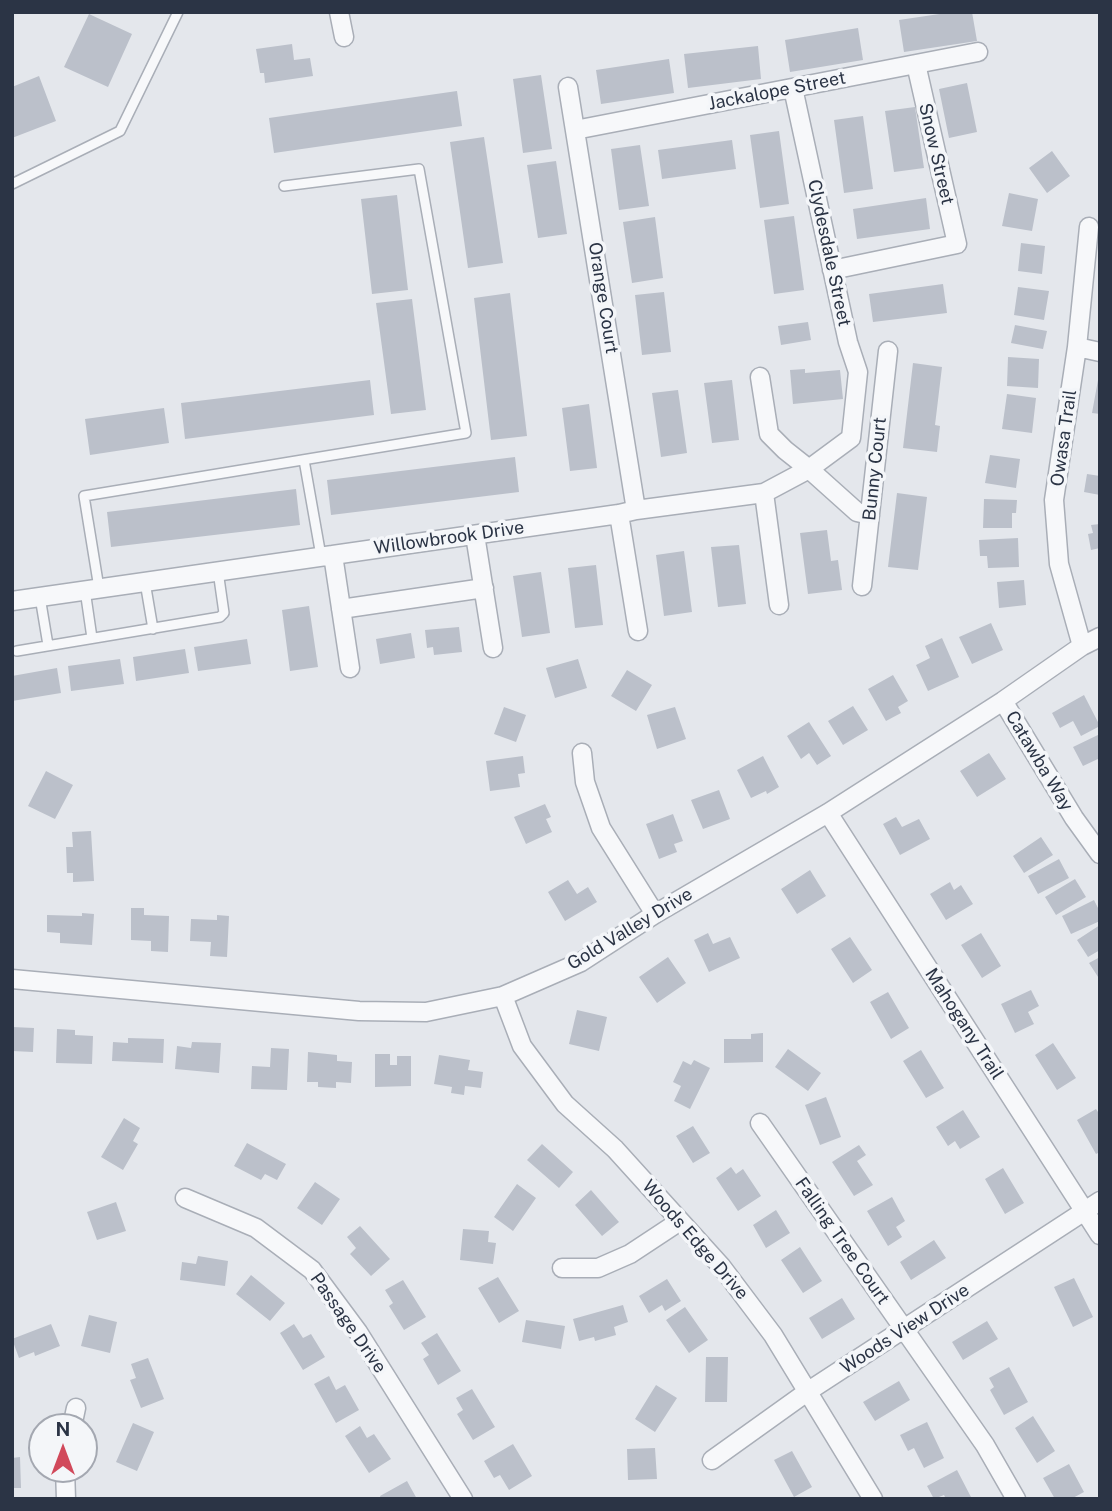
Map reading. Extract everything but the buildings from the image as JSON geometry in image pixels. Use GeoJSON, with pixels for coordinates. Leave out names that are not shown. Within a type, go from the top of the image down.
{"type":"FeatureCollection","features":[{"type":"Feature","properties":{"kind":"street"},"geometry":{"type":"LineString","coordinates":[[339,12],[344,37]]}},
{"type":"Feature","properties":{"kind":"street","name":"Jackalope Street"},"geometry":{"type":"LineString","coordinates":[[575,130],[978,52]]}},
{"type":"Feature","properties":{"kind":"street","name":"Snow Street"},"geometry":{"type":"LineString","coordinates":[[832,270],[957,244],[916,64]]}},
{"type":"Feature","properties":{"kind":"street","name":"Orange Court"},"geometry":{"type":"LineString","coordinates":[[568,87],[628,512],[638,631]]}},
{"type":"Feature","properties":{"kind":"street","name":"Clydesdale Street"},"geometry":{"type":"LineString","coordinates":[[793,88],[848,342],[858,372],[854,419]]}},
{"type":"Feature","properties":{"kind":"street","name":"Owasa Trail"},"geometry":{"type":"LineString","coordinates":[[1083,646],[1059,564],[1054,500],[1077,347],[1089,227]]}},
{"type":"Feature","properties":{"kind":"street"},"geometry":{"type":"LineString","coordinates":[[1077,347],[1100,352]]}},
{"type":"Feature","properties":{"kind":"street","name":"Bunny Court"},"geometry":{"type":"LineString","coordinates":[[862,586],[888,351]]}},
{"type":"Feature","properties":{"kind":"street"},"geometry":{"type":"LineString","coordinates":[[760,377],[769,434],[857,512],[870,515]]}},
{"type":"Feature","properties":{"kind":"street","name":"Willowbrook Drive"},"geometry":{"type":"LineString","coordinates":[[12,601],[764,494],[809,469],[851,438],[854,419]]}},
{"type":"Feature","properties":{"kind":"street"},"geometry":{"type":"LineString","coordinates":[[764,494],[779,606]]}},
{"type":"Feature","properties":{"kind":"street"},"geometry":{"type":"LineString","coordinates":[[475,535],[493,648]]}},
{"type":"Feature","properties":{"kind":"street"},"geometry":{"type":"LineString","coordinates":[[327,556],[341,609],[350,668]]}},
{"type":"Feature","properties":{"kind":"street"},"geometry":{"type":"LineString","coordinates":[[341,609],[484,588]]}},
{"type":"Feature","properties":{"kind":"street","name":"Gold Valley Drive"},"geometry":{"type":"LineString","coordinates":[[12,979],[359,1011],[425,1012],[502,996],[581,962],[655,914],[828,813],[1100,637]]}},
{"type":"Feature","properties":{"kind":"street","name":"Catawba Way"},"geometry":{"type":"LineString","coordinates":[[1003,701],[1074,818],[1100,854]]}},
{"type":"Feature","properties":{"kind":"street"},"geometry":{"type":"LineString","coordinates":[[582,754],[585,782],[601,828],[655,914]]}},
{"type":"Feature","properties":{"kind":"street","name":"Mahogany Trail"},"geometry":{"type":"LineString","coordinates":[[828,813],[1092,1206],[1100,1235]]}},
{"type":"Feature","properties":{"kind":"street","name":"Woods Edge Drive"},"geometry":{"type":"LineString","coordinates":[[502,996],[522,1046],[565,1104],[615,1149],[721,1266],[773,1335],[873,1499]]}},
{"type":"Feature","properties":{"kind":"street","name":"Falling Tree Court"},"geometry":{"type":"LineString","coordinates":[[760,1123],[985,1446],[1016,1499]]}},
{"type":"Feature","properties":{"kind":"street","name":"Passage Drive"},"geometry":{"type":"LineString","coordinates":[[185,1199],[256,1228],[312,1270],[358,1332],[463,1499]]}},
{"type":"Feature","properties":{"kind":"street","name":"Woods View Drive"},"geometry":{"type":"LineString","coordinates":[[712,1460],[807,1392],[1092,1206]]}},
{"type":"Feature","properties":{"kind":"street"},"geometry":{"type":"LineString","coordinates":[[562,1268],[598,1268],[630,1254],[680,1221]]}},
{"type":"Feature","properties":{"kind":"street"},"geometry":{"type":"LineString","coordinates":[[75,1413],[76,1408]]}},
{"type":"Feature","properties":{"kind":"lane"},"geometry":{"type":"LineString","coordinates":[[12,184],[120,131],[178,12]]}},
{"type":"Feature","properties":{"kind":"lane"},"geometry":{"type":"LineString","coordinates":[[92,638],[92,589],[84,496],[466,433],[419,169],[284,186]]}},
{"type":"Feature","properties":{"kind":"lane"},"geometry":{"type":"LineString","coordinates":[[304,460],[327,556]]}},
{"type":"Feature","properties":{"kind":"lane"},"geometry":{"type":"LineString","coordinates":[[17,651],[220,617],[224,613],[218,571]]}},
{"type":"Feature","properties":{"kind":"lane"},"geometry":{"type":"LineString","coordinates":[[145,582],[153,629]]}},
{"type":"Feature","properties":{"kind":"lane"},"geometry":{"type":"LineString","coordinates":[[40,597],[48,645]]}}]}
